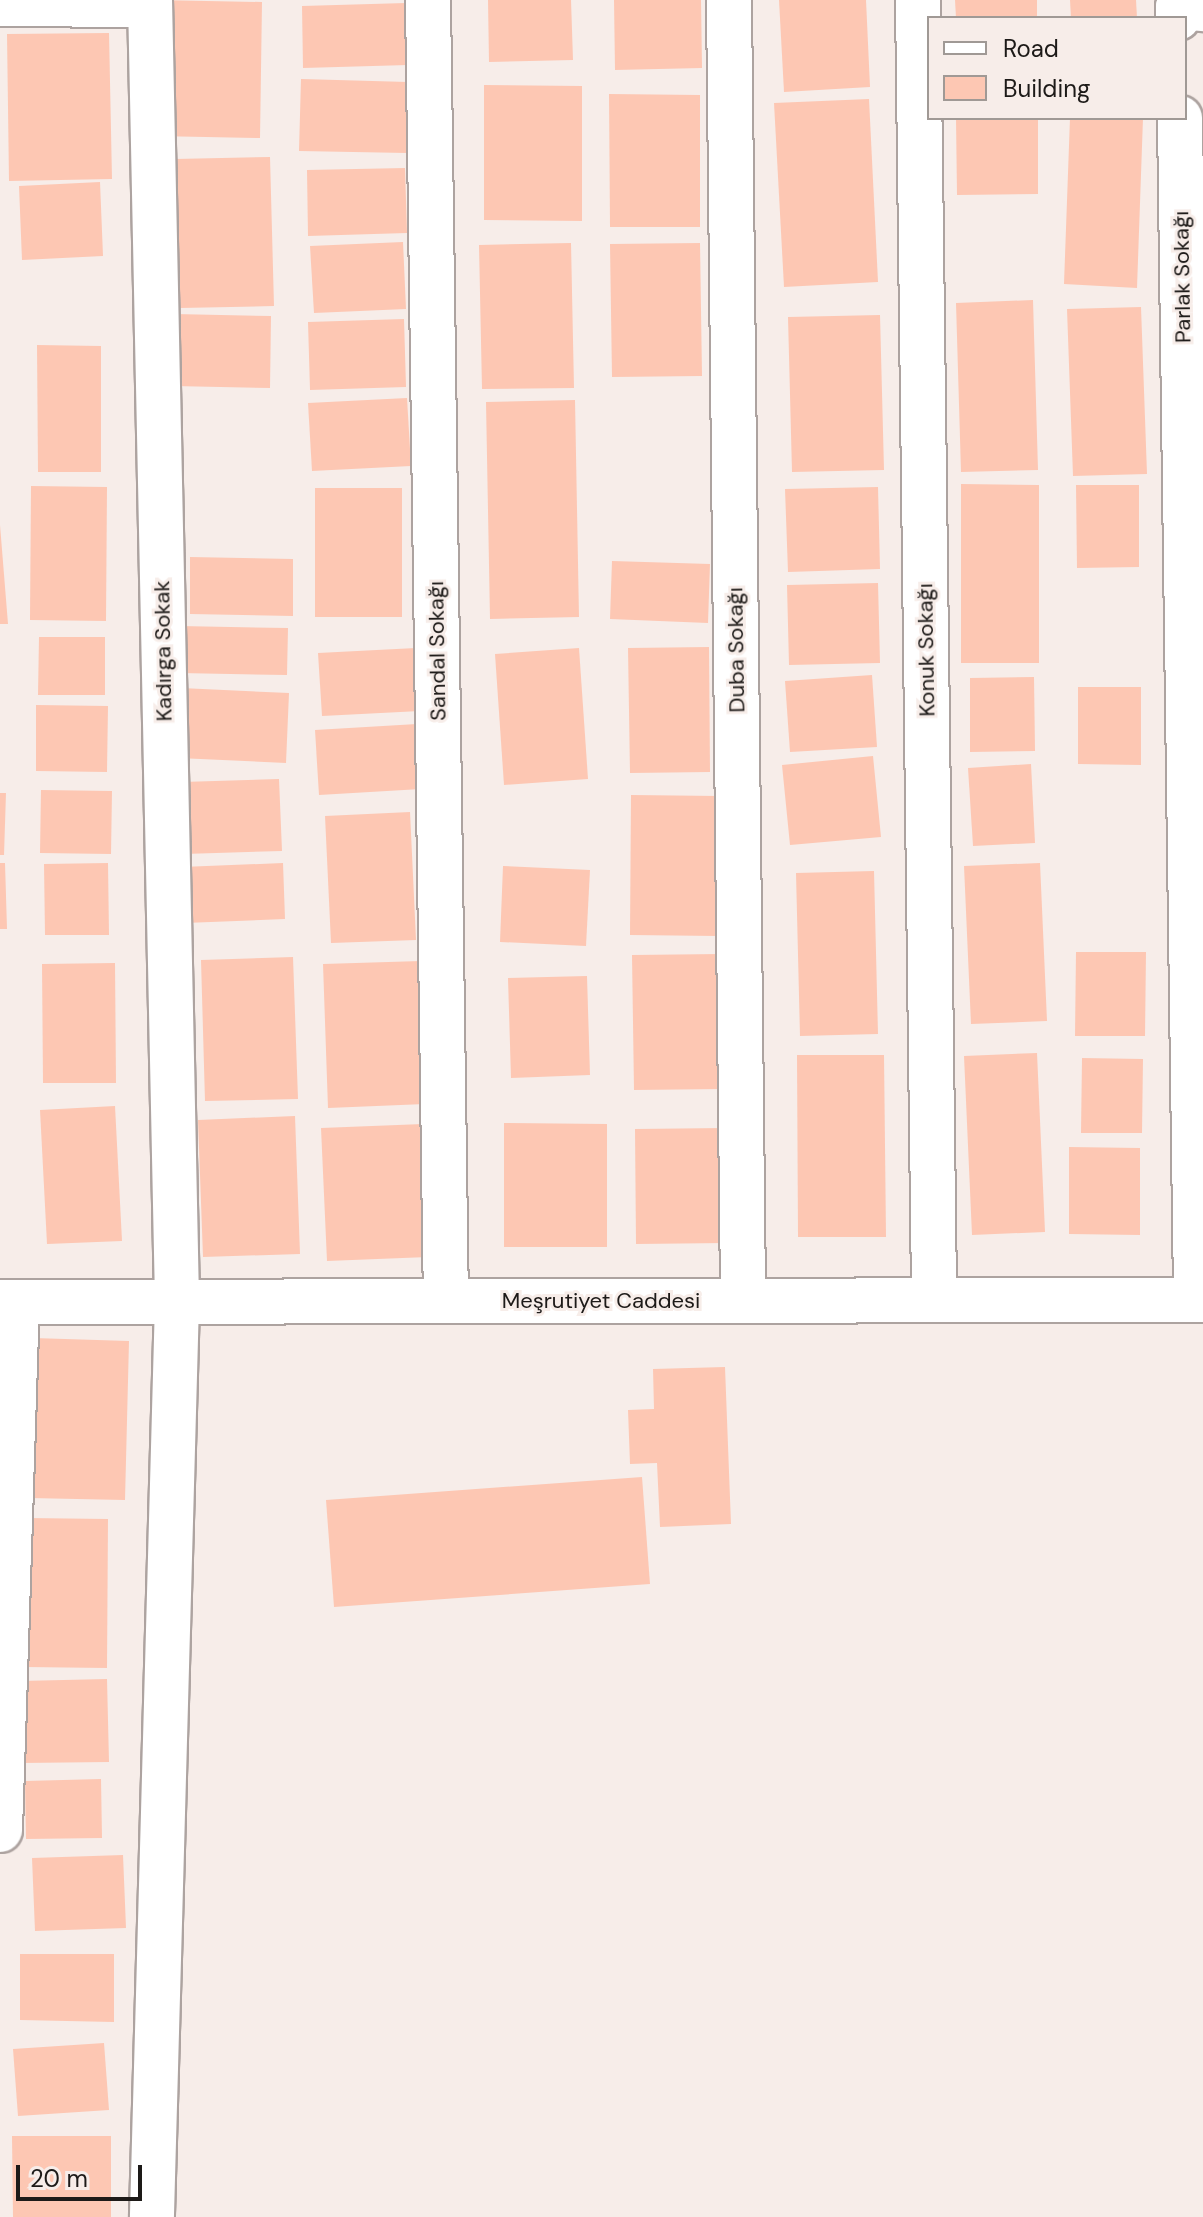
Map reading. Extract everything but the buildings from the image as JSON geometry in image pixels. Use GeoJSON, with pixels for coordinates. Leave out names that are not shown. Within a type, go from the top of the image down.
{"type":"FeatureCollection","features":[{"type":"Feature","properties":{"kind":"street","name":"Sandal Sokağı"},"geometry":{"type":"LineString","coordinates":[[428,0],[446,1301]]}},
{"type":"Feature","properties":{"kind":"street","name":"Duba Sokağı"},"geometry":{"type":"LineString","coordinates":[[729,0],[743,1301]]}},
{"type":"Feature","properties":{"kind":"street","name":"Konuk Sokağı"},"geometry":{"type":"LineString","coordinates":[[918,0],[934,1300]]}},
{"type":"Feature","properties":{"kind":"street"},"geometry":{"type":"LineString","coordinates":[[0,4],[150,2]]}},
{"type":"Feature","properties":{"kind":"street","name":"Kadırga Sokak"},"geometry":{"type":"LineString","coordinates":[[150,2],[177,1302],[152,2217]]}},
{"type":"Feature","properties":{"kind":"street"},"geometry":{"type":"LineString","coordinates":[[1178,16],[1178,7],[1203,9]]}},
{"type":"Feature","properties":{"kind":"street","name":"Parlak Sokağı"},"geometry":{"type":"LineString","coordinates":[[1180,120],[1200,1300]]}},
{"type":"Feature","properties":{"kind":"street","name":"Meşrutiyet Caddesi"},"geometry":{"type":"LineString","coordinates":[[8,1302],[1200,1300]]}},
{"type":"Feature","properties":{"kind":"street"},"geometry":{"type":"LineString","coordinates":[[0,1830],[8,1302]]}}]}
